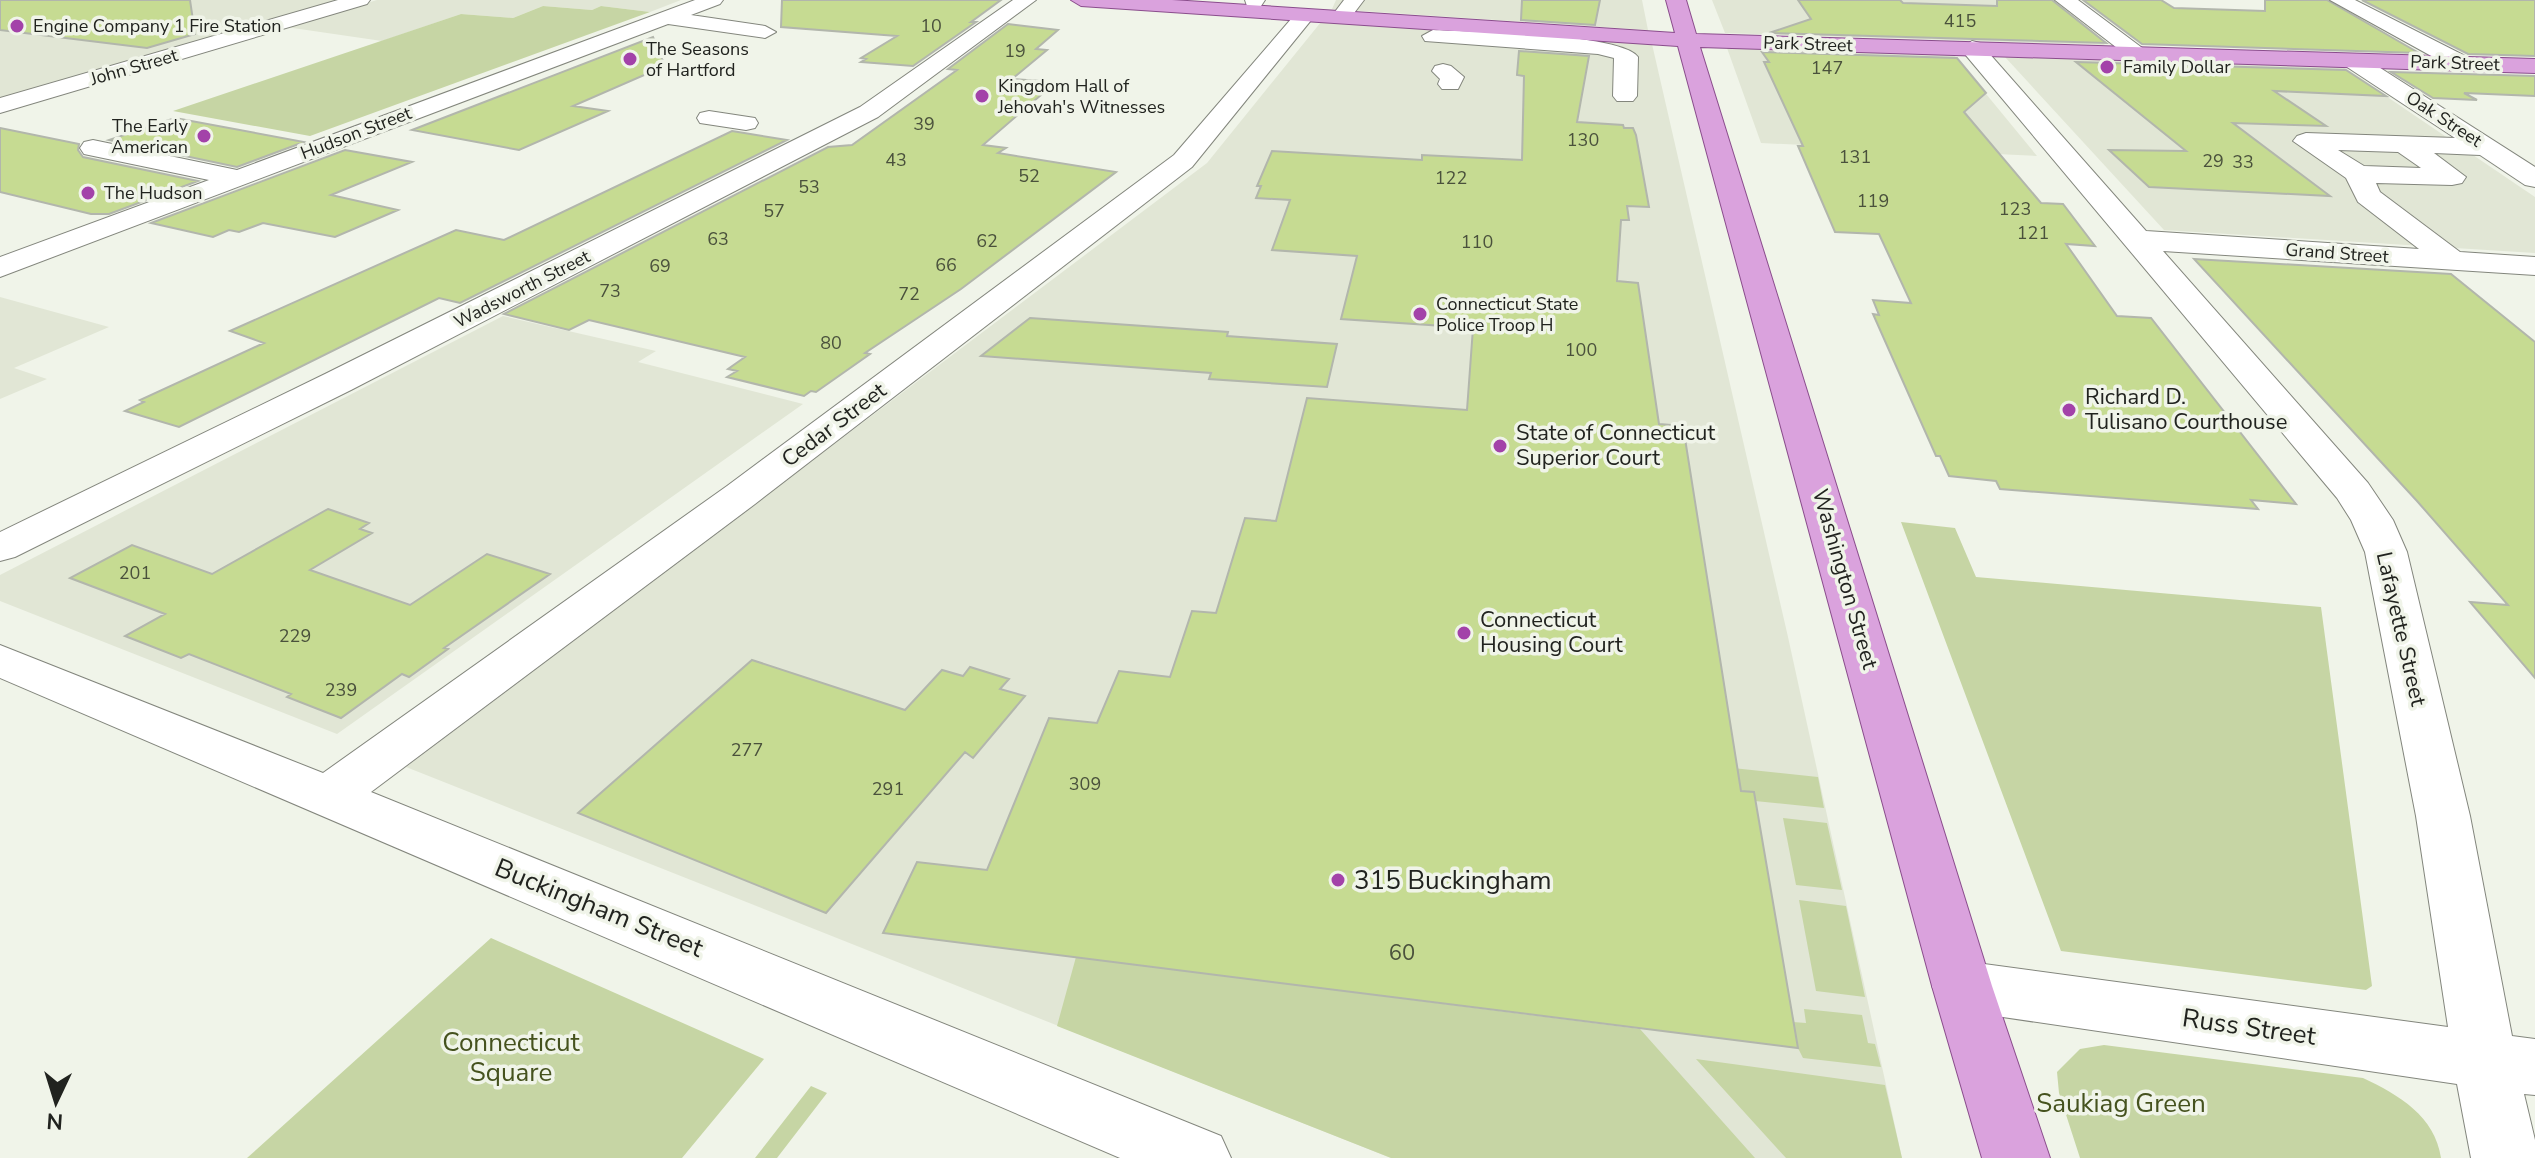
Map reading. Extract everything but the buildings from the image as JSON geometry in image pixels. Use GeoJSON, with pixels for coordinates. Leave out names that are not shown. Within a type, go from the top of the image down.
{"type":"FeatureCollection","features":[{"type":"Feature","properties":{"kind":"main road","name":"Park Street"},"geometry":{"type":"LineString","coordinates":[[1081,0],[1333,11],[1681,20],[1972,48],[2535,66]]}},
{"type":"Feature","properties":{"kind":"main road","name":"Washington Street"},"geometry":{"type":"LineString","coordinates":[[1681,20],[1962,986],[2016,1158]]}},
{"type":"Feature","properties":{"kind":"street","name":"John Street"},"geometry":{"type":"LineString","coordinates":[[0,106],[360,0]]}},
{"type":"Feature","properties":{"kind":"street","name":"Hudson Street"},"geometry":{"type":"LineString","coordinates":[[0,268],[713,0]]}},
{"type":"Feature","properties":{"kind":"street","name":"Wadsworth Street"},"geometry":{"type":"LineString","coordinates":[[0,548],[338,382],[869,112],[1026,0]]}},
{"type":"Feature","properties":{"kind":"street"},"geometry":{"type":"LineString","coordinates":[[2065,0],[2138,53]]}},
{"type":"Feature","properties":{"kind":"street"},"geometry":{"type":"LineString","coordinates":[[2340,0],[2461,63]]}},
{"type":"Feature","properties":{"kind":"street","name":"Cedar Street"},"geometry":{"type":"LineString","coordinates":[[327,797],[728,504],[1183,161],[1333,11]]}},
{"type":"Feature","properties":{"kind":"street"},"geometry":{"type":"LineString","coordinates":[[665,18],[765,32]]}},
{"type":"Feature","properties":{"kind":"street"},"geometry":{"type":"LineString","coordinates":[[1433,36],[1598,47],[1622,53],[1627,57],[1625,96]]}},
{"type":"Feature","properties":{"kind":"street","name":"Lafayette Street"},"geometry":{"type":"LineString","coordinates":[[1972,48],[2354,492],[2372,520],[2386,552],[2443,816],[2510,1064],[2505,1158]]}},
{"type":"Feature","properties":{"kind":"street","name":"Oak Street"},"geometry":{"type":"LineString","coordinates":[[2352,60],[2535,179]]}},
{"type":"Feature","properties":{"kind":"street"},"geometry":{"type":"LineString","coordinates":[[709,118],[746,123]]}},
{"type":"Feature","properties":{"kind":"street"},"geometry":{"type":"LineString","coordinates":[[2405,145],[2452,177],[2358,174],[2306,141],[2486,147]]}},
{"type":"Feature","properties":{"kind":"street"},"geometry":{"type":"LineString","coordinates":[[93,148],[238,178]]}},
{"type":"Feature","properties":{"kind":"street"},"geometry":{"type":"LineString","coordinates":[[2358,174],[2368,196],[2453,261]]}},
{"type":"Feature","properties":{"kind":"street","name":"Grand Street"},"geometry":{"type":"LineString","coordinates":[[2139,240],[2535,266]]}},
{"type":"Feature","properties":{"kind":"street","name":"Buckingham Street"},"geometry":{"type":"LineString","coordinates":[[0,660],[1197,1158]]}},
{"type":"Feature","properties":{"kind":"street","name":"Russ Street"},"geometry":{"type":"LineString","coordinates":[[1962,986],[2510,1064]]}},
{"type":"Feature","properties":{"kind":"shaded area"},"geometry":{"type":"Polygon","coordinates":[[[14,0],[338,0],[0,100],[0,4],[14,0]]]}},
{"type":"Feature","properties":{"kind":"shaded area"},"geometry":{"type":"Polygon","coordinates":[[[377,0],[681,0],[650,12],[601,6],[592,10],[543,6],[513,18],[461,14],[382,41],[286,27],[377,0]]]}},
{"type":"Feature","properties":{"kind":"shaded area"},"geometry":{"type":"Polygon","coordinates":[[[1336,0],[1642,0],[1648,30],[1332,9],[1336,0]]]}},
{"type":"Feature","properties":{"kind":"shaded area"},"geometry":{"type":"Polygon","coordinates":[[[1712,0],[2047,0],[2105,45],[1725,33],[1712,0]]]}},
{"type":"Feature","properties":{"kind":"shaded area"},"geometry":{"type":"Polygon","coordinates":[[[1321,22],[1652,44],[1788,637],[1902,1158],[1391,1158],[406,767],[1207,163],[1321,22]]]}},
{"type":"Feature","properties":{"kind":"shaded area"},"geometry":{"type":"Polygon","coordinates":[[[1727,48],[1954,55],[2037,156],[1761,143],[1727,48]]]}},
{"type":"Feature","properties":{"kind":"shaded area"},"geometry":{"type":"Polygon","coordinates":[[[2005,57],[2343,67],[2535,197],[2535,253],[2164,230],[2005,57]]]}},
{"type":"Feature","properties":{"kind":"shaded area"},"geometry":{"type":"Polygon","coordinates":[[[0,297],[109,327],[14,368],[47,379],[0,399],[0,297]]]}},
{"type":"Feature","properties":{"kind":"shaded area"},"geometry":{"type":"Polygon","coordinates":[[[503,316],[656,351],[638,362],[803,404],[337,734],[0,601],[0,575],[503,316]]]}},
{"type":"Feature","properties":{"kind":"green space"},"geometry":{"type":"Polygon","coordinates":[[[543,6],[592,10],[601,6],[650,12],[310,136],[173,111],[461,14],[513,18],[543,6]]]}},
{"type":"Feature","properties":{"kind":"green space"},"geometry":{"type":"Polygon","coordinates":[[[1901,522],[1955,528],[1976,577],[2321,607],[2372,986],[2366,990],[2061,951],[1901,522]]]}},
{"type":"Feature","properties":{"kind":"green space"},"geometry":{"type":"Polygon","coordinates":[[[1638,758],[1818,777],[1824,808],[1755,801],[1753,792],[1605,777],[1638,758]]]}},
{"type":"Feature","properties":{"kind":"green space"},"geometry":{"type":"Polygon","coordinates":[[[1783,818],[1827,823],[1842,890],[1796,885],[1783,818]]]}},
{"type":"Feature","properties":{"kind":"green space"},"geometry":{"type":"Polygon","coordinates":[[[1799,900],[1846,906],[1865,997],[1816,991],[1799,900]]]}},
{"type":"Feature","properties":{"kind":"green space","name":"Connecticut Square"},"geometry":{"type":"Polygon","coordinates":[[[491,938],[764,1059],[682,1158],[247,1158],[491,938]]]}},
{"type":"Feature","properties":{"kind":"green space"},"geometry":{"type":"Polygon","coordinates":[[[1076,957],[1640,1029],[1755,1158],[1391,1158],[1057,1026],[1076,957]]]}},
{"type":"Feature","properties":{"kind":"green space"},"geometry":{"type":"Polygon","coordinates":[[[1804,1009],[1862,1015],[1868,1043],[1875,1044],[1881,1067],[1803,1058],[1793,1022],[1806,1023],[1804,1009]]]}},
{"type":"Feature","properties":{"kind":"green space","name":"Saukiag Green"},"geometry":{"type":"Polygon","coordinates":[[[2104,1045],[2363,1078],[2402,1100],[2423,1119],[2437,1143],[2441,1158],[2080,1158],[2059,1093],[2057,1072],[2080,1049],[2104,1045]]]}},
{"type":"Feature","properties":{"kind":"green space"},"geometry":{"type":"Polygon","coordinates":[[[1696,1059],[1885,1085],[1902,1158],[1786,1158],[1696,1059]]]}},
{"type":"Feature","properties":{"kind":"green space"},"geometry":{"type":"Polygon","coordinates":[[[811,1086],[827,1093],[777,1158],[755,1158],[811,1086]]]}},
{"type":"Feature","properties":{"kind":"place","name":"Engine Company 1 Fire Station"},"geometry":{"type":"Point","coordinates":[17,26]}},
{"type":"Feature","properties":{"kind":"place","name":"The Seasons of Hartford"},"geometry":{"type":"Point","coordinates":[630,59]}},
{"type":"Feature","properties":{"kind":"place","name":"Family Dollar"},"geometry":{"type":"Point","coordinates":[2107,67]}},
{"type":"Feature","properties":{"kind":"place","name":"Kingdom Hall of Jehovah's Witnesses"},"geometry":{"type":"Point","coordinates":[982,96]}},
{"type":"Feature","properties":{"kind":"place","name":"The Early American"},"geometry":{"type":"Point","coordinates":[204,136]}},
{"type":"Feature","properties":{"kind":"place","name":"The Hudson"},"geometry":{"type":"Point","coordinates":[88,193]}},
{"type":"Feature","properties":{"kind":"place","name":"Connecticut State Police Troop H"},"geometry":{"type":"Point","coordinates":[1420,314]}},
{"type":"Feature","properties":{"kind":"place","name":"Richard D. Tulisano Courthouse"},"geometry":{"type":"Point","coordinates":[2069,410]}},
{"type":"Feature","properties":{"kind":"place","name":"State of Connecticut Superior Court"},"geometry":{"type":"Point","coordinates":[1500,446]}},
{"type":"Feature","properties":{"kind":"place","name":"Connecticut Housing Court"},"geometry":{"type":"Point","coordinates":[1464,633]}},
{"type":"Feature","properties":{"kind":"place","name":"315 Buckingham"},"geometry":{"type":"Point","coordinates":[1338,880]}}]}
